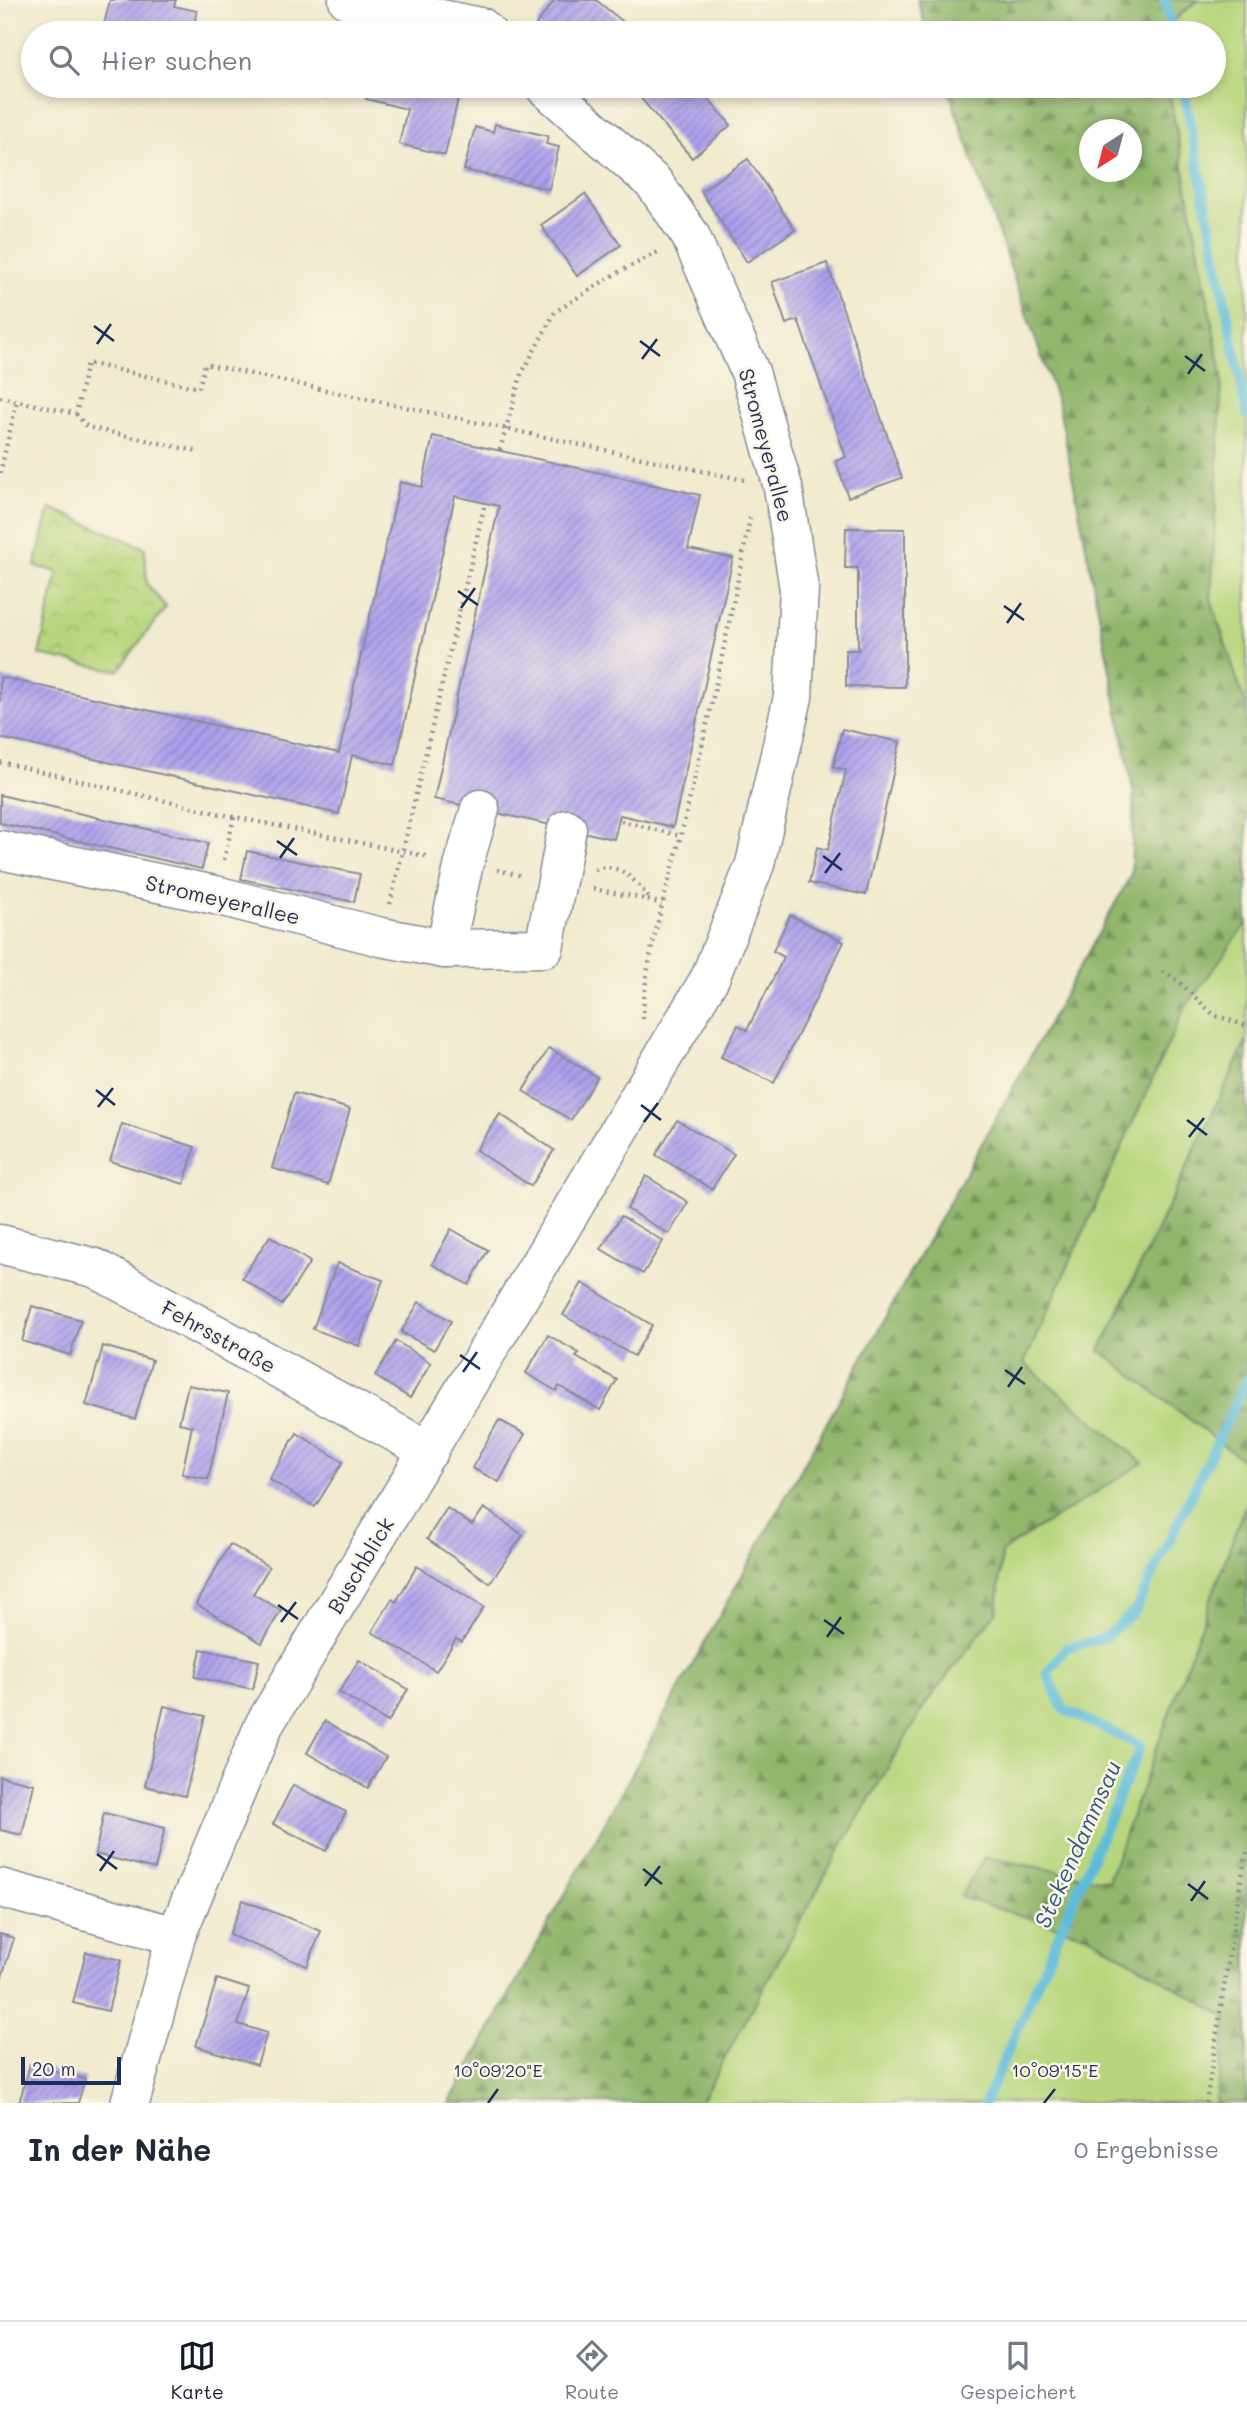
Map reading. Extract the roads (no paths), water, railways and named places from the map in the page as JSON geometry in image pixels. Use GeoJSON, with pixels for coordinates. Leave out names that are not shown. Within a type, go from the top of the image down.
{"type":"FeatureCollection","features":[{"type":"Feature","properties":{"kind":"street"},"geometry":{"type":"LineString","coordinates":[[348,0],[475,20]]}},
{"type":"Feature","properties":{"kind":"street","name":"Stromeyerallee"},"geometry":{"type":"LineString","coordinates":[[558,98],[654,183],[690,235],[750,372],[783,487],[799,589],[793,697],[755,864],[710,978],[661,1060]]}},
{"type":"Feature","properties":{"kind":"street"},"geometry":{"type":"LineString","coordinates":[[445,949],[464,863],[480,809]]}},
{"type":"Feature","properties":{"kind":"street","name":"Stromeyerallee"},"geometry":{"type":"LineString","coordinates":[[0,850],[215,895],[381,937],[445,949],[544,947],[566,886],[567,829]]}},
{"type":"Feature","properties":{"kind":"street","name":"Buschblick"},"geometry":{"type":"LineString","coordinates":[[130,2103],[176,1936],[264,1725],[661,1060]]}},
{"type":"Feature","properties":{"kind":"street","name":"Fehrsstraße"},"geometry":{"type":"LineString","coordinates":[[0,1244],[95,1268],[429,1451]]}},
{"type":"Feature","properties":{"kind":"street"},"geometry":{"type":"LineString","coordinates":[[0,1888],[176,1936]]}},
{"type":"Feature","properties":{"kind":"waterway","name":"Stekendammsau"},"geometry":{"type":"LineString","coordinates":[[1165,0],[1170,21]]}},
{"type":"Feature","properties":{"kind":"waterway","name":"Stekendammsau"},"geometry":{"type":"LineString","coordinates":[[1185,98],[1247,414]]}},
{"type":"Feature","properties":{"kind":"waterway","name":"Stekendammsau"},"geometry":{"type":"LineString","coordinates":[[985,2103],[1141,1746],[1063,1709],[1047,1673],[1066,1648],[1104,1638],[1135,1611],[1247,1380]]}}]}
